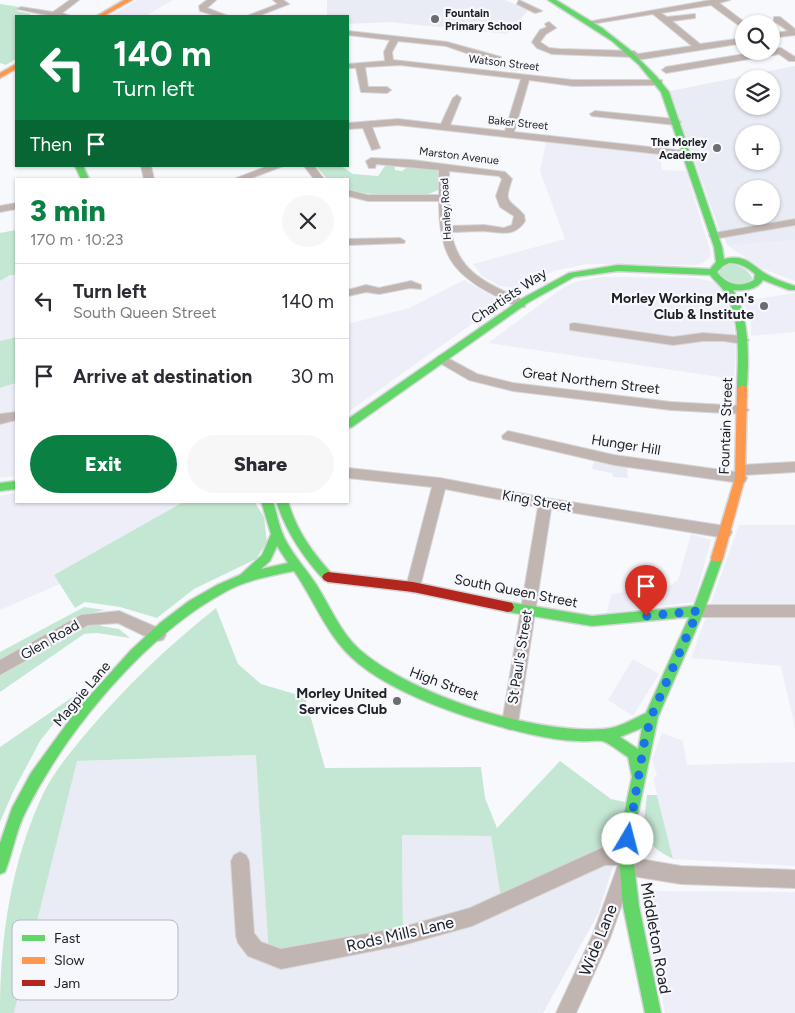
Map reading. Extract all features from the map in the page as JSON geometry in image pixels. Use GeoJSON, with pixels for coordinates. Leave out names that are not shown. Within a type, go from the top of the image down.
{"type":"FeatureCollection","features":[{"type":"Feature","properties":{"kind":"main road"},"geometry":{"type":"LineString","coordinates":[[102,15],[129,0]]}},
{"type":"Feature","properties":{"kind":"main road"},"geometry":{"type":"LineString","coordinates":[[552,0],[591,22],[635,55],[659,82],[665,92],[676,122],[716,242],[716,267]]}},
{"type":"Feature","properties":{"kind":"main road"},"geometry":{"type":"LineString","coordinates":[[0,76],[15,67]]}},
{"type":"Feature","properties":{"kind":"main road"},"geometry":{"type":"LineString","coordinates":[[716,242],[739,261],[752,266],[759,274],[794,288]]}},
{"type":"Feature","properties":{"kind":"main road","name":"Chartists Way"},"geometry":{"type":"LineString","coordinates":[[349,423],[551,284],[588,271],[716,267],[739,261]]}},
{"type":"Feature","properties":{"kind":"main road","name":"Fountain Street"},"geometry":{"type":"LineString","coordinates":[[698,611],[725,532],[741,474],[744,340],[735,298],[724,284],[717,279],[716,267]]}},
{"type":"Feature","properties":{"kind":"main road"},"geometry":{"type":"LineString","coordinates":[[735,298],[758,281],[759,274]]}},
{"type":"Feature","properties":{"kind":"main road"},"geometry":{"type":"LineString","coordinates":[[724,284],[748,287],[794,288]]}},
{"type":"Feature","properties":{"kind":"main road"},"geometry":{"type":"LineString","coordinates":[[0,488],[15,485]]}},
{"type":"Feature","properties":{"kind":"main road","name":"High Street"},"geometry":{"type":"LineString","coordinates":[[268,503],[277,534],[292,565],[312,589],[340,636],[358,656],[382,674],[417,691],[510,723],[580,736],[606,735],[651,717]]}},
{"type":"Feature","properties":{"kind":"main road"},"geometry":{"type":"LineString","coordinates":[[283,503],[296,550],[292,565]]}},
{"type":"Feature","properties":{"kind":"main road"},"geometry":{"type":"LineString","coordinates":[[289,527],[305,554],[328,577],[312,589]]}},
{"type":"Feature","properties":{"kind":"main road","name":"Magpie Lane"},"geometry":{"type":"LineString","coordinates":[[0,867],[21,806],[50,755],[126,666],[158,635],[211,594],[237,581],[267,559],[274,549],[277,534]]}},
{"type":"Feature","properties":{"kind":"main road","name":"Magpie Lane"},"geometry":{"type":"LineString","coordinates":[[237,581],[292,565]]}},
{"type":"Feature","properties":{"kind":"main road","name":"South Queen Street"},"geometry":{"type":"LineString","coordinates":[[328,577],[413,587],[527,611],[592,620],[698,611]]}},
{"type":"Feature","properties":{"kind":"main road","name":"Middleton Road"},"geometry":{"type":"LineString","coordinates":[[653,1013],[631,906],[627,861],[630,822],[651,717],[698,611]]}},
{"type":"Feature","properties":{"kind":"main road"},"geometry":{"type":"LineString","coordinates":[[606,735],[634,754],[637,786]]}},
{"type":"Feature","properties":{"kind":"street"},"geometry":{"type":"LineString","coordinates":[[55,14],[74,0]]}},
{"type":"Feature","properties":{"kind":"street"},"geometry":{"type":"LineString","coordinates":[[212,0],[203,6],[203,9],[221,15]]}},
{"type":"Feature","properties":{"kind":"street"},"geometry":{"type":"LineString","coordinates":[[276,0],[285,4]]}},
{"type":"Feature","properties":{"kind":"street"},"geometry":{"type":"LineString","coordinates":[[254,15],[293,0]]}},
{"type":"Feature","properties":{"kind":"street"},"geometry":{"type":"LineString","coordinates":[[591,22],[726,0]]}},
{"type":"Feature","properties":{"kind":"street"},"geometry":{"type":"LineString","coordinates":[[37,1],[21,9],[60,15]]}},
{"type":"Feature","properties":{"kind":"street"},"geometry":{"type":"LineString","coordinates":[[521,1],[538,11]]}},
{"type":"Feature","properties":{"kind":"street"},"geometry":{"type":"LineString","coordinates":[[712,2],[735,19]]}},
{"type":"Feature","properties":{"kind":"street"},"geometry":{"type":"LineString","coordinates":[[268,11],[281,15]]}},
{"type":"Feature","properties":{"kind":"street"},"geometry":{"type":"LineString","coordinates":[[655,12],[697,46]]}},
{"type":"Feature","properties":{"kind":"street"},"geometry":{"type":"LineString","coordinates":[[665,20],[692,16]]}},
{"type":"Feature","properties":{"kind":"street"},"geometry":{"type":"LineString","coordinates":[[780,21],[795,33]]}},
{"type":"Feature","properties":{"kind":"street"},"geometry":{"type":"LineString","coordinates":[[549,24],[552,28],[541,34],[536,42],[543,48],[569,52],[619,56],[635,55],[735,41]]}},
{"type":"Feature","properties":{"kind":"street"},"geometry":{"type":"LineString","coordinates":[[349,33],[452,45],[497,56]]}},
{"type":"Feature","properties":{"kind":"street"},"geometry":{"type":"LineString","coordinates":[[780,35],[795,33]]}},
{"type":"Feature","properties":{"kind":"street"},"geometry":{"type":"LineString","coordinates":[[389,62],[388,52],[396,38]]}},
{"type":"Feature","properties":{"kind":"street"},"geometry":{"type":"LineString","coordinates":[[722,43],[735,53]]}},
{"type":"Feature","properties":{"kind":"street"},"geometry":{"type":"LineString","coordinates":[[780,51],[792,59]]}},
{"type":"Feature","properties":{"kind":"street"},"geometry":{"type":"LineString","coordinates":[[666,70],[735,59]]}},
{"type":"Feature","properties":{"kind":"street","name":"Watson Street"},"geometry":{"type":"LineString","coordinates":[[349,66],[389,62],[587,84],[659,82]]}},
{"type":"Feature","properties":{"kind":"street"},"geometry":{"type":"LineString","coordinates":[[360,64],[361,92],[387,90]]}},
{"type":"Feature","properties":{"kind":"street"},"geometry":{"type":"LineString","coordinates":[[509,134],[526,77]]}},
{"type":"Feature","properties":{"kind":"street"},"geometry":{"type":"LineString","coordinates":[[445,126],[457,98]]}},
{"type":"Feature","properties":{"kind":"street"},"geometry":{"type":"LineString","coordinates":[[595,114],[676,122]]}},
{"type":"Feature","properties":{"kind":"street","name":"Baker Street"},"geometry":{"type":"LineString","coordinates":[[349,126],[398,122],[686,154]]}},
{"type":"Feature","properties":{"kind":"street"},"geometry":{"type":"LineString","coordinates":[[367,125],[375,148]]}},
{"type":"Feature","properties":{"kind":"street","name":"Marston Avenue"},"geometry":{"type":"LineString","coordinates":[[372,166],[371,161],[444,167],[502,174],[507,179],[501,196],[504,205],[519,215],[520,221],[516,226],[505,231],[484,228],[446,229]]}},
{"type":"Feature","properties":{"kind":"street"},"geometry":{"type":"LineString","coordinates":[[241,178],[274,167]]}},
{"type":"Feature","properties":{"kind":"street"},"geometry":{"type":"LineString","coordinates":[[310,167],[318,178]]}},
{"type":"Feature","properties":{"kind":"street","name":"Hanley Road"},"geometry":{"type":"LineString","coordinates":[[444,167],[446,229],[450,251],[456,262],[474,277],[521,304]]}},
{"type":"Feature","properties":{"kind":"street"},"geometry":{"type":"LineString","coordinates":[[240,168],[250,174]]}},
{"type":"Feature","properties":{"kind":"street"},"geometry":{"type":"LineString","coordinates":[[349,192],[368,198],[445,198]]}},
{"type":"Feature","properties":{"kind":"street"},"geometry":{"type":"LineString","coordinates":[[0,209],[15,206]]}},
{"type":"Feature","properties":{"kind":"street"},"geometry":{"type":"LineString","coordinates":[[716,242],[795,222]]}},
{"type":"Feature","properties":{"kind":"street"},"geometry":{"type":"LineString","coordinates":[[349,242],[400,241]]}},
{"type":"Feature","properties":{"kind":"street"},"geometry":{"type":"LineString","coordinates":[[349,293],[366,288],[379,291],[411,284],[417,287]]}},
{"type":"Feature","properties":{"kind":"street"},"geometry":{"type":"LineString","coordinates":[[574,327],[673,341],[703,337],[744,340]]}},
{"type":"Feature","properties":{"kind":"street","name":"Great Northern Street"},"geometry":{"type":"LineString","coordinates":[[442,359],[473,377],[513,387],[671,406],[743,410]]}},
{"type":"Feature","properties":{"kind":"street"},"geometry":{"type":"LineString","coordinates":[[0,419],[15,416]]}},
{"type":"Feature","properties":{"kind":"street","name":"Hunger Hill"},"geometry":{"type":"LineString","coordinates":[[508,436],[614,460],[741,474],[795,467]]}},
{"type":"Feature","properties":{"kind":"street","name":"King Street"},"geometry":{"type":"LineString","coordinates":[[349,474],[440,483],[545,503],[725,532]]}},
{"type":"Feature","properties":{"kind":"street"},"geometry":{"type":"LineString","coordinates":[[413,587],[440,483]]}},
{"type":"Feature","properties":{"kind":"street","name":"St Paul's Street"},"geometry":{"type":"LineString","coordinates":[[510,723],[545,503]]}},
{"type":"Feature","properties":{"kind":"street"},"geometry":{"type":"LineString","coordinates":[[698,611],[795,612]]}},
{"type":"Feature","properties":{"kind":"street","name":"Glen Road"},"geometry":{"type":"LineString","coordinates":[[0,668],[86,619],[119,618],[158,635]]}},
{"type":"Feature","properties":{"kind":"street","name":"Rods Mills Lane"},"geometry":{"type":"LineString","coordinates":[[240,861],[245,936],[255,949],[281,959],[403,936],[472,917],[604,856],[681,875],[795,879]]}},
{"type":"Feature","properties":{"kind":"street","name":"Wide Lane"},"geometry":{"type":"LineString","coordinates":[[566,1013],[601,938],[627,861]]}},
{"type":"Feature","properties":{"kind":"shaded area"},"geometry":{"type":"Polygon","coordinates":[[[138,0],[173,0],[147,15],[112,15],[138,0]]]}},
{"type":"Feature","properties":{"kind":"shaded area","name":"Fountain Primary School"},"geometry":{"type":"Polygon","coordinates":[[[327,0],[505,0],[528,10],[507,34],[389,22],[349,24],[349,15],[327,15],[327,0]]]}},
{"type":"Feature","properties":{"kind":"shaded area","name":"The Morley Academy"},"geometry":{"type":"Polygon","coordinates":[[[795,66],[795,240],[728,246],[719,229],[670,91],[735,78],[735,115],[780,115],[780,70],[775,70],[795,66]]]}},
{"type":"Feature","properties":{"kind":"shaded area"},"geometry":{"type":"Polygon","coordinates":[[[546,142],[660,154],[662,170],[686,171],[711,253],[710,257],[703,263],[696,265],[587,264],[554,271],[522,287],[515,288],[500,286],[482,276],[473,264],[565,239],[540,171],[546,142]]]}},
{"type":"Feature","properties":{"kind":"shaded area"},"geometry":{"type":"Polygon","coordinates":[[[795,240],[795,281],[763,269],[728,246],[795,240]]]}},
{"type":"Feature","properties":{"kind":"shaded area"},"geometry":{"type":"Polygon","coordinates":[[[10,275],[15,275],[15,337],[0,341],[0,281],[10,275]]]}},
{"type":"Feature","properties":{"kind":"shaded area"},"geometry":{"type":"Polygon","coordinates":[[[602,277],[696,278],[714,282],[722,288],[733,321],[736,351],[734,379],[488,343],[564,287],[575,282],[602,277]]]}},
{"type":"Feature","properties":{"kind":"shaded area"},"geometry":{"type":"Polygon","coordinates":[[[464,280],[494,297],[496,307],[349,411],[349,324],[409,308],[464,280]]]}},
{"type":"Feature","properties":{"kind":"shaded area"},"geometry":{"type":"Polygon","coordinates":[[[795,293],[795,332],[751,336],[751,321],[742,301],[795,293]]]}},
{"type":"Feature","properties":{"kind":"shaded area"},"geometry":{"type":"Polygon","coordinates":[[[15,383],[15,476],[0,478],[0,388],[15,383]]]}},
{"type":"Feature","properties":{"kind":"shaded area"},"geometry":{"type":"Polygon","coordinates":[[[594,462],[627,467],[628,478],[613,477],[612,473],[592,469],[594,462]]]}},
{"type":"Feature","properties":{"kind":"shaded area"},"geometry":{"type":"Polygon","coordinates":[[[15,493],[15,503],[181,503],[54,575],[60,584],[0,610],[0,496],[15,493]]]}},
{"type":"Feature","properties":{"kind":"shaded area"},"geometry":{"type":"Polygon","coordinates":[[[739,525],[795,525],[795,728],[781,666],[691,658],[739,525]]]}},
{"type":"Feature","properties":{"kind":"shaded area"},"geometry":{"type":"Polygon","coordinates":[[[691,534],[711,540],[694,602],[607,613],[611,594],[668,587],[678,580],[691,534]]]}},
{"type":"Feature","properties":{"kind":"shaded area"},"geometry":{"type":"Polygon","coordinates":[[[633,659],[659,674],[633,716],[608,700],[633,659]]]}},
{"type":"Feature","properties":{"kind":"shaded area"},"geometry":{"type":"Polygon","coordinates":[[[662,733],[683,741],[687,765],[795,762],[795,866],[673,859],[653,777],[657,776],[652,759],[662,733]]]}},
{"type":"Feature","properties":{"kind":"shaded area"},"geometry":{"type":"Polygon","coordinates":[[[257,755],[269,956],[403,936],[402,835],[491,836],[501,897],[620,844],[598,914],[543,1013],[14,1013],[17,1000],[178,1000],[178,920],[37,920],[76,761],[257,755]]]}},
{"type":"Feature","properties":{"kind":"shaded area"},"geometry":{"type":"Polygon","coordinates":[[[641,891],[795,892],[795,1013],[665,1013],[641,891]]]}},
{"type":"Feature","properties":{"kind":"green space"},"geometry":{"type":"Polygon","coordinates":[[[0,4],[20,7],[17,11],[31,14],[15,15],[15,60],[6,65],[0,63],[0,4]]]}},
{"type":"Feature","properties":{"kind":"green space"},"geometry":{"type":"Polygon","coordinates":[[[387,163],[395,164],[395,170],[402,171],[409,166],[439,169],[440,188],[433,193],[409,196],[368,193],[349,189],[349,178],[326,178],[317,167],[342,167],[353,174],[378,176],[387,163]]]}},
{"type":"Feature","properties":{"kind":"green space"},"geometry":{"type":"Polygon","coordinates":[[[15,230],[15,275],[10,275],[0,281],[0,233],[15,230]]]}},
{"type":"Feature","properties":{"kind":"green space"},"geometry":{"type":"Polygon","coordinates":[[[721,264],[740,267],[747,271],[753,279],[739,284],[732,282],[719,273],[721,264]]]}},
{"type":"Feature","properties":{"kind":"green space"},"geometry":{"type":"Polygon","coordinates":[[[15,337],[15,383],[0,388],[0,341],[15,337]]]}},
{"type":"Feature","properties":{"kind":"green space"},"geometry":{"type":"Polygon","coordinates":[[[181,503],[255,503],[264,517],[267,542],[256,559],[194,589],[157,618],[120,607],[85,602],[75,608],[54,575],[181,503]]]}},
{"type":"Feature","properties":{"kind":"green space"},"geometry":{"type":"Polygon","coordinates":[[[84,607],[105,610],[91,613],[64,624],[0,661],[0,652],[84,607]]]}},
{"type":"Feature","properties":{"kind":"green space"},"geometry":{"type":"Polygon","coordinates":[[[216,608],[238,664],[261,684],[305,697],[325,768],[481,767],[485,798],[497,828],[560,761],[611,799],[625,802],[620,844],[501,898],[491,836],[402,835],[403,936],[269,956],[256,755],[77,761],[37,920],[12,920],[12,1000],[17,1000],[14,1013],[0,1013],[2,956],[10,900],[23,845],[44,792],[52,777],[83,737],[130,685],[181,637],[216,608]]]}},
{"type":"Feature","properties":{"kind":"green space"},"geometry":{"type":"Polygon","coordinates":[[[101,623],[101,626],[119,629],[130,638],[97,633],[84,634],[0,692],[0,676],[78,628],[101,623]]]}},
{"type":"Feature","properties":{"kind":"green space"},"geometry":{"type":"Polygon","coordinates":[[[77,694],[40,741],[13,792],[0,822],[0,747],[77,694]]]}},
{"type":"Feature","properties":{"kind":"green space"},"geometry":{"type":"Polygon","coordinates":[[[647,795],[657,795],[673,859],[654,847],[646,833],[647,795]]]}},
{"type":"Feature","properties":{"kind":"traffic: fast"},"geometry":{"type":"LineString","coordinates":[[551,0],[584,19],[628,51],[654,77],[665,92],[718,247],[720,262]]}},
{"type":"Feature","properties":{"kind":"traffic: fast"},"geometry":{"type":"LineString","coordinates":[[79,167],[85,178]]}},
{"type":"Feature","properties":{"kind":"traffic: fast"},"geometry":{"type":"LineString","coordinates":[[759,274],[758,281],[752,285],[740,288],[727,285],[717,278],[713,272],[724,261],[740,261],[751,266],[764,277],[792,288]]}},
{"type":"Feature","properties":{"kind":"traffic: fast"},"geometry":{"type":"LineString","coordinates":[[349,423],[526,300],[572,275],[618,268],[713,272]]}},
{"type":"Feature","properties":{"kind":"traffic: fast"},"geometry":{"type":"LineString","coordinates":[[724,284],[737,308],[740,320],[743,347],[742,388]]}},
{"type":"Feature","properties":{"kind":"traffic: fast"},"geometry":{"type":"LineString","coordinates":[[0,487],[15,485]]}},
{"type":"Feature","properties":{"kind":"traffic: fast"},"geometry":{"type":"LineString","coordinates":[[268,503],[280,541],[349,647],[378,670],[406,686],[474,713],[511,724],[546,731],[578,735],[605,735],[623,730],[651,717]]}},
{"type":"Feature","properties":{"kind":"traffic: fast"},"geometry":{"type":"LineString","coordinates":[[283,503],[300,542],[328,577]]}},
{"type":"Feature","properties":{"kind":"traffic: fast"},"geometry":{"type":"LineString","coordinates":[[246,575],[266,558],[277,534]]}},
{"type":"Feature","properties":{"kind":"traffic: fast"},"geometry":{"type":"LineString","coordinates":[[653,1013],[631,906],[626,856],[629,823],[651,717],[698,611],[717,558]]}},
{"type":"Feature","properties":{"kind":"traffic: fast"},"geometry":{"type":"LineString","coordinates":[[0,867],[18,813],[36,778],[80,715],[136,653],[194,604],[221,588],[249,577],[297,566]]}},
{"type":"Feature","properties":{"kind":"traffic: fast"},"geometry":{"type":"LineString","coordinates":[[508,607],[592,621],[698,611]]}},
{"type":"Feature","properties":{"kind":"traffic: fast"},"geometry":{"type":"LineString","coordinates":[[606,735],[634,754],[637,774]]}},
{"type":"Feature","properties":{"kind":"traffic: slow"},"geometry":{"type":"LineString","coordinates":[[102,15],[129,0]]}},
{"type":"Feature","properties":{"kind":"traffic: slow"},"geometry":{"type":"LineString","coordinates":[[0,76],[15,67]]}},
{"type":"Feature","properties":{"kind":"traffic: slow"},"geometry":{"type":"LineString","coordinates":[[717,558],[740,478],[742,388]]}},
{"type":"Feature","properties":{"kind":"traffic: jam"},"geometry":{"type":"LineString","coordinates":[[328,577],[413,587],[508,607]]}},
{"type":"Feature","properties":{"kind":"place","name":"Fountain Primary School"},"geometry":{"type":"Point","coordinates":[435,19]}},
{"type":"Feature","properties":{"kind":"place","name":"The Morley Academy"},"geometry":{"type":"Point","coordinates":[717,148]}},
{"type":"Feature","properties":{"kind":"place","name":"Morley Working Men's Club & Institute"},"geometry":{"type":"Point","coordinates":[764,306]}},
{"type":"Feature","properties":{"kind":"place","name":"Morley United Services Club"},"geometry":{"type":"Point","coordinates":[397,701]}},
{"type":"Feature","properties":{"kind":"route"},"geometry":{"type":"LineString","coordinates":[[628,839],[644,744],[651,717],[698,611],[646,616]]}}]}
